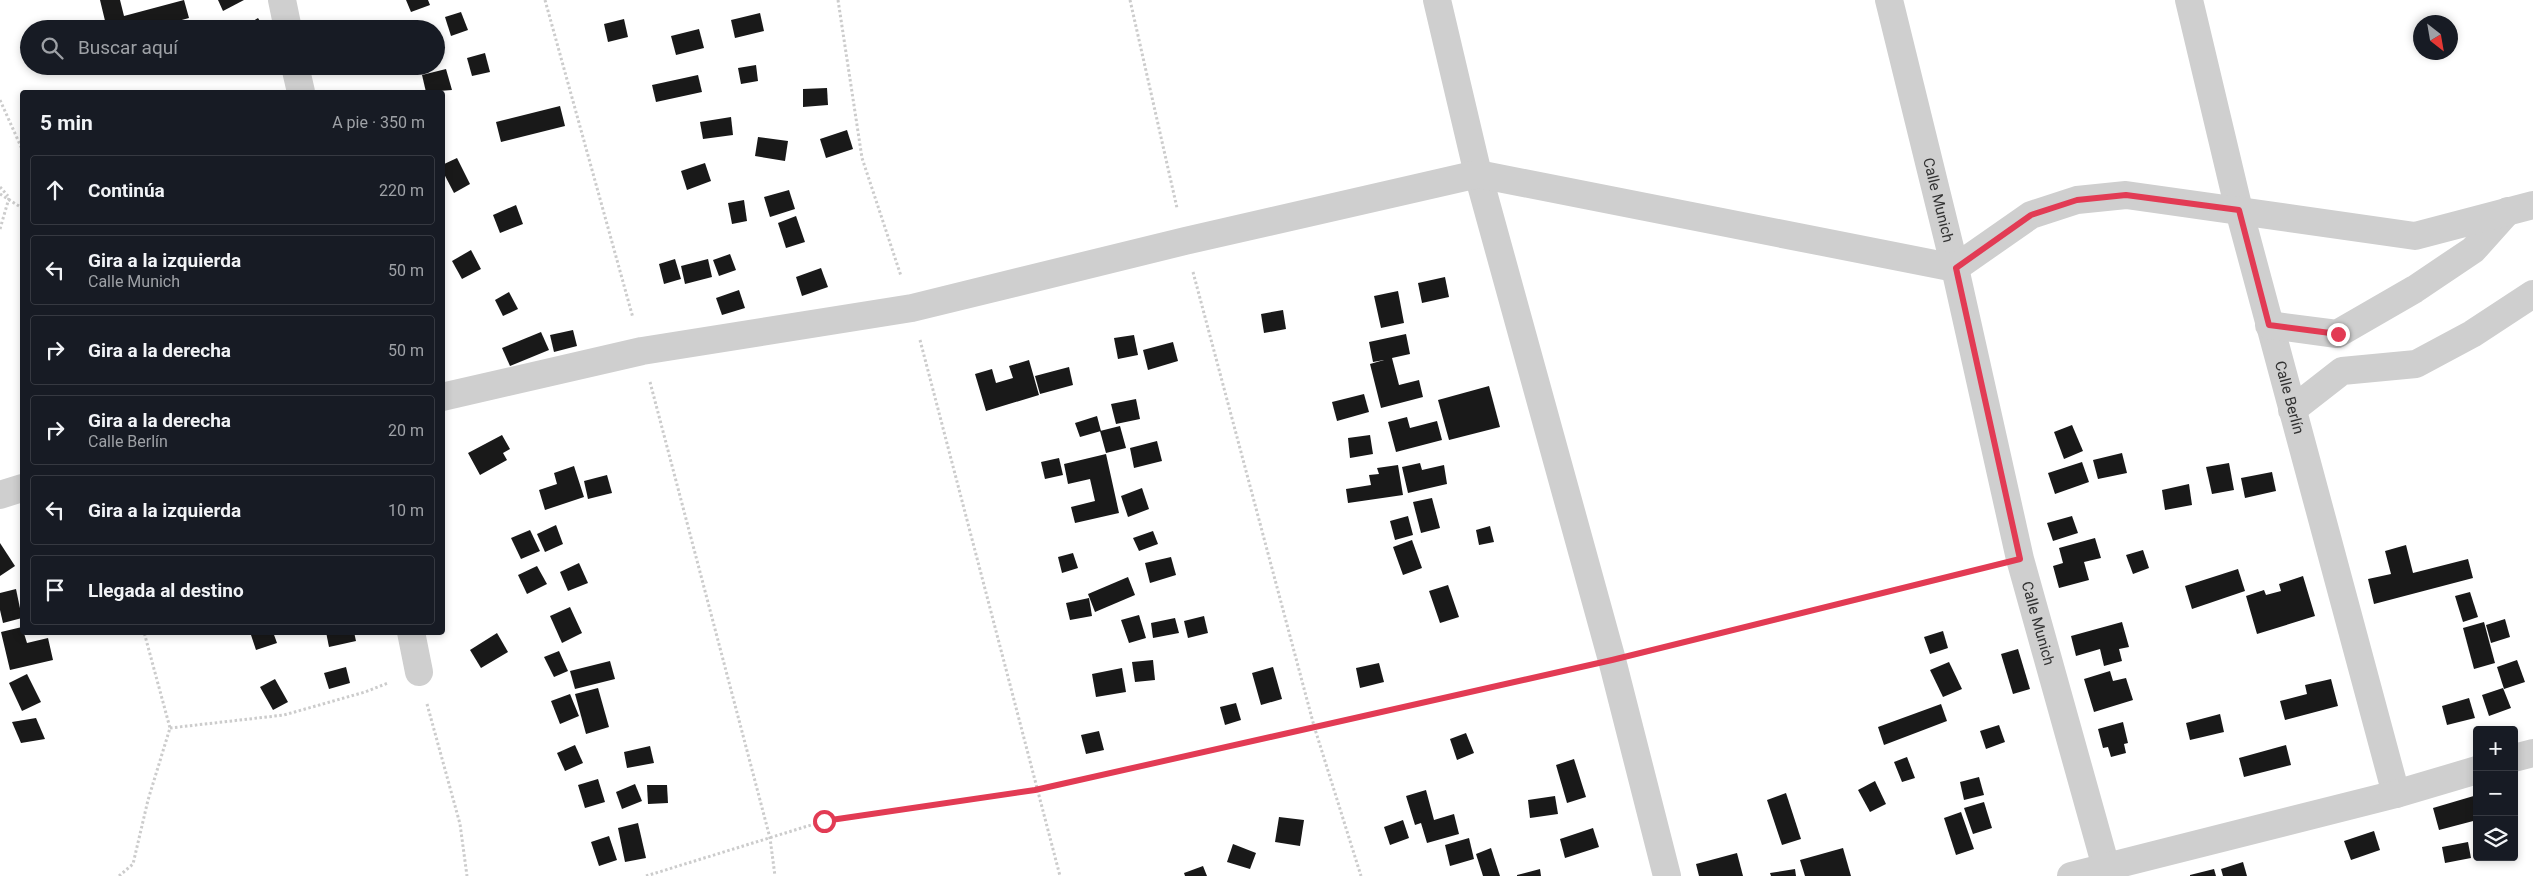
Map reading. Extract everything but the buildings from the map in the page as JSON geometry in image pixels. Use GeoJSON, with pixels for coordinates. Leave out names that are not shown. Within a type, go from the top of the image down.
{"type":"FeatureCollection","features":[{"type":"Feature","properties":{"kind":"street"},"geometry":{"type":"LineString","coordinates":[[282,0],[286,20]]}},
{"type":"Feature","properties":{"kind":"street"},"geometry":{"type":"LineString","coordinates":[[1437,0],[1478,174],[1612,660],[1666,876]]}},
{"type":"Feature","properties":{"kind":"street","name":"Calle Munich"},"geometry":{"type":"LineString","coordinates":[[1889,0],[1956,268],[2020,559],[2115,869]]}},
{"type":"Feature","properties":{"kind":"street","name":"Calle Berlín"},"geometry":{"type":"LineString","coordinates":[[2189,0],[2239,210],[2396,794]]}},
{"type":"Feature","properties":{"kind":"street"},"geometry":{"type":"LineString","coordinates":[[297,75],[301,90]]}},
{"type":"Feature","properties":{"kind":"street"},"geometry":{"type":"LineString","coordinates":[[445,396],[642,351],[912,308],[1185,241],[1478,174],[1956,268],[2031,215],[2077,200],[2126,195],[2414,236],[2521,208]]}},
{"type":"Feature","properties":{"kind":"street"},"geometry":{"type":"LineString","coordinates":[[2269,325],[2338,334],[2415,289],[2473,250],[2521,208]]}},
{"type":"Feature","properties":{"kind":"street"},"geometry":{"type":"LineString","coordinates":[[2292,410],[2342,371],[2416,364],[2472,334],[2533,294]]}},
{"type":"Feature","properties":{"kind":"street"},"geometry":{"type":"LineString","coordinates":[[0,495],[20,489]]}},
{"type":"Feature","properties":{"kind":"street"},"geometry":{"type":"LineString","coordinates":[[412,635],[419,672]]}},
{"type":"Feature","properties":{"kind":"street"},"geometry":{"type":"LineString","coordinates":[[2518,757],[2533,752]]}},
{"type":"Feature","properties":{"kind":"street"},"geometry":{"type":"LineString","coordinates":[[2071,876],[2115,869],[2396,794],[2474,771]]}},
{"type":"Feature","properties":{"kind":"path"},"geometry":{"type":"LineString","coordinates":[[545,0],[642,351],[770,838],[775,876]]}},
{"type":"Feature","properties":{"kind":"path"},"geometry":{"type":"LineString","coordinates":[[838,0],[862,158],[912,308],[1035,790],[1060,876]]}},
{"type":"Feature","properties":{"kind":"path"},"geometry":{"type":"LineString","coordinates":[[1130,0],[1185,241],[1314,726],[1361,876]]}},
{"type":"Feature","properties":{"kind":"path"},"geometry":{"type":"LineString","coordinates":[[0,100],[20,145]]}},
{"type":"Feature","properties":{"kind":"path"},"geometry":{"type":"LineString","coordinates":[[0,188],[20,206]]}},
{"type":"Feature","properties":{"kind":"path"},"geometry":{"type":"LineString","coordinates":[[0,194],[9,198]]}},
{"type":"Feature","properties":{"kind":"path"},"geometry":{"type":"LineString","coordinates":[[0,230],[9,198]]}},
{"type":"Feature","properties":{"kind":"path"},"geometry":{"type":"LineString","coordinates":[[646,876],[824,821],[1035,790],[1612,660],[2020,559]]}},
{"type":"Feature","properties":{"kind":"path"},"geometry":{"type":"LineString","coordinates":[[119,876],[133,864],[148,800],[170,728],[145,635]]}},
{"type":"Feature","properties":{"kind":"path"},"geometry":{"type":"LineString","coordinates":[[170,728],[284,715],[365,692],[419,672],[460,824],[467,876]]}},
{"type":"Feature","properties":{"kind":"route"},"geometry":{"type":"LineString","coordinates":[[824,821],[1035,790],[1612,660],[2020,559],[1956,268],[2031,215],[2077,200],[2126,195],[2239,210],[2269,325],[2338,334]]}}]}
